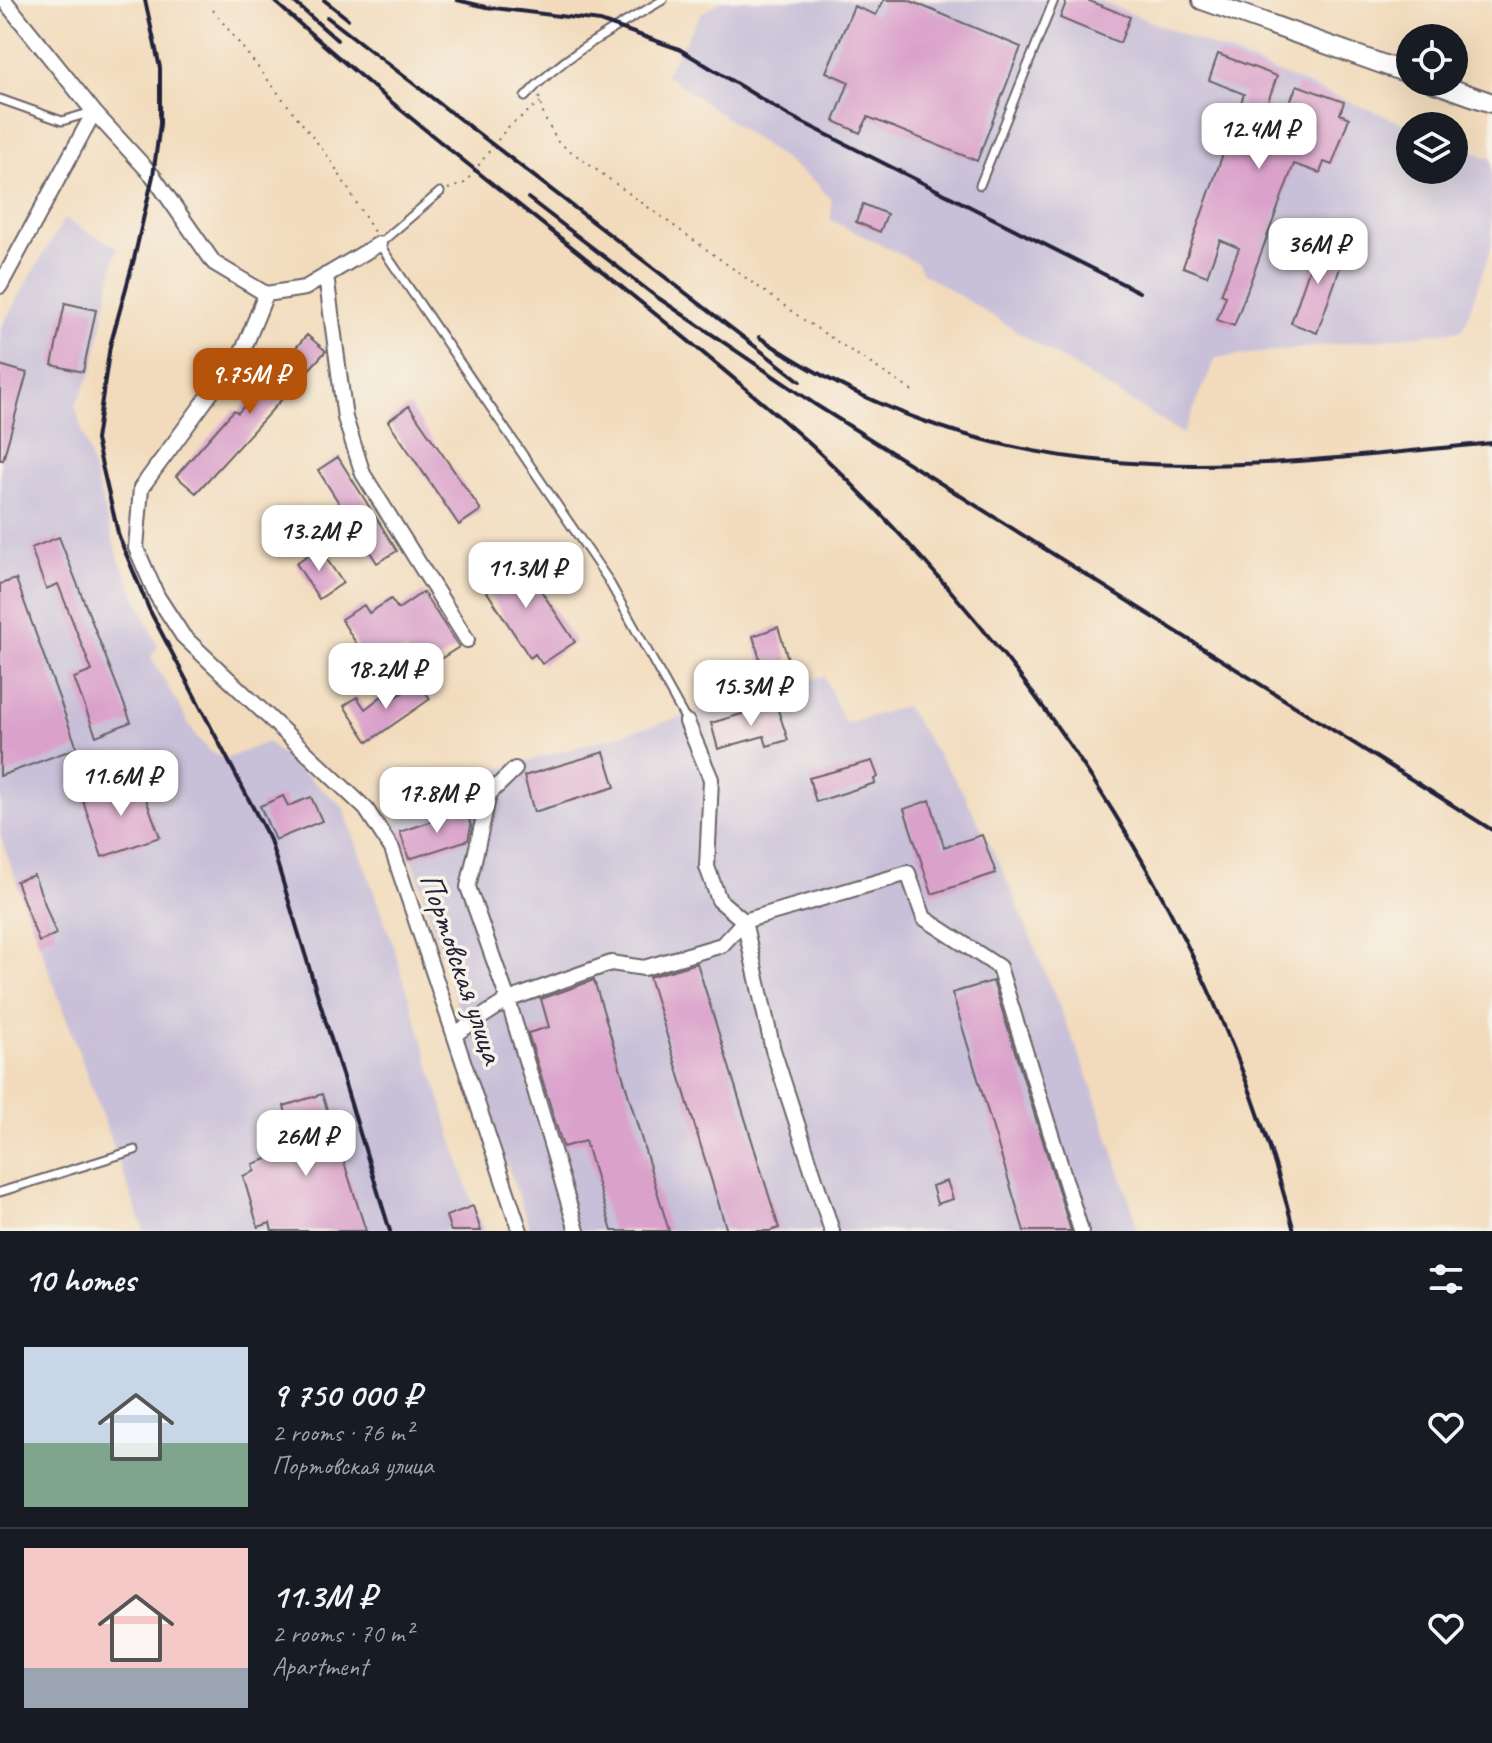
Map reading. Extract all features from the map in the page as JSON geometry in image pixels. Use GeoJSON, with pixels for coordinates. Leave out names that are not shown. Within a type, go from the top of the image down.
{"type":"FeatureCollection","features":[{"type":"Feature","properties":{"kind":"main road"},"geometry":{"type":"LineString","coordinates":[[1202,0],[1396,69]]}},
{"type":"Feature","properties":{"kind":"main road"},"geometry":{"type":"LineString","coordinates":[[1468,95],[1492,103]]}},
{"type":"Feature","properties":{"kind":"street"},"geometry":{"type":"LineString","coordinates":[[4,0],[94,112],[153,176],[214,263],[266,294],[305,288],[380,243]]}},
{"type":"Feature","properties":{"kind":"street"},"geometry":{"type":"LineString","coordinates":[[0,286],[94,112]]}},
{"type":"Feature","properties":{"kind":"street"},"geometry":{"type":"LineString","coordinates":[[326,275],[345,418],[363,474],[467,640]]}},
{"type":"Feature","properties":{"kind":"street","name":"Портовская улица"},"geometry":{"type":"LineString","coordinates":[[266,294],[244,348],[141,488],[136,548],[157,596],[183,636],[366,809],[392,849],[520,1231]]}},
{"type":"Feature","properties":{"kind":"street"},"geometry":{"type":"LineString","coordinates":[[687,722],[711,779],[707,867],[719,900],[744,921],[773,1050],[832,1231]]}},
{"type":"Feature","properties":{"kind":"street"},"geometry":{"type":"LineString","coordinates":[[515,769],[489,794],[468,887],[508,1000],[577,1231]]}},
{"type":"Feature","properties":{"kind":"street"},"geometry":{"type":"LineString","coordinates":[[455,1034],[508,1000],[611,963],[644,968],[722,945],[744,921],[908,873],[924,918],[999,967],[1081,1231]]}},
{"type":"Feature","properties":{"kind":"lane"},"geometry":{"type":"LineString","coordinates":[[525,97],[599,37],[663,0]]}},
{"type":"Feature","properties":{"kind":"lane"},"geometry":{"type":"LineString","coordinates":[[980,185],[1054,0]]}},
{"type":"Feature","properties":{"kind":"lane"},"geometry":{"type":"LineString","coordinates":[[0,99],[62,121],[94,112]]}},
{"type":"Feature","properties":{"kind":"lane"},"geometry":{"type":"LineString","coordinates":[[440,192],[380,243],[607,578],[687,722]]}},
{"type":"Feature","properties":{"kind":"lane"},"geometry":{"type":"LineString","coordinates":[[0,1192],[135,1150]]}},
{"type":"Feature","properties":{"kind":"path"},"geometry":{"type":"LineString","coordinates":[[213,10],[330,159],[380,243]]}},
{"type":"Feature","properties":{"kind":"path"},"geometry":{"type":"LineString","coordinates":[[536,85],[544,117],[558,142],[804,320],[917,394]]}},
{"type":"Feature","properties":{"kind":"path"},"geometry":{"type":"LineString","coordinates":[[440,192],[465,183],[507,128],[540,102]]}},
{"type":"Feature","properties":{"kind":"shaded area"},"geometry":{"type":"Polygon","coordinates":[[[723,0],[1097,0],[1396,120],[1396,184],[1468,184],[1468,150],[1492,159],[1492,245],[1463,330],[1216,358],[1183,434],[921,272],[917,263],[831,220],[831,200],[817,183],[665,74],[702,13],[723,0]]]}},
{"type":"Feature","properties":{"kind":"shaded area"},"geometry":{"type":"Polygon","coordinates":[[[64,219],[117,247],[93,370],[75,406],[118,557],[158,646],[151,657],[196,736],[211,752],[225,759],[267,742],[343,807],[390,935],[473,1206],[484,1231],[144,1231],[0,836],[0,329],[64,219]]]}},
{"type":"Feature","properties":{"kind":"shaded area"},"geometry":{"type":"Polygon","coordinates":[[[824,676],[845,724],[905,706],[963,792],[1004,873],[1088,1076],[1134,1213],[1136,1231],[531,1231],[497,1137],[414,863],[391,822],[475,796],[487,773],[824,676]]]}},
{"type":"Feature","properties":{"kind":"building"},"geometry":{"type":"Polygon","coordinates":[[[884,0],[908,0],[1021,47],[977,161],[868,117],[860,133],[834,121],[849,82],[826,72],[854,6],[876,15],[884,0]]]}},
{"type":"Feature","properties":{"kind":"building"},"geometry":{"type":"Polygon","coordinates":[[[1067,0],[1087,0],[1130,17],[1120,43],[1060,18],[1067,0]]]}},
{"type":"Feature","properties":{"kind":"building"},"geometry":{"type":"Polygon","coordinates":[[[1218,54],[1277,76],[1266,107],[1285,114],[1297,85],[1344,102],[1340,114],[1349,118],[1332,165],[1324,162],[1320,173],[1294,164],[1234,326],[1217,320],[1226,296],[1221,294],[1239,248],[1220,240],[1207,276],[1183,267],[1244,94],[1209,80],[1218,54]]]}},
{"type":"Feature","properties":{"kind":"building"},"geometry":{"type":"Polygon","coordinates":[[[863,204],[887,214],[880,232],[856,222],[863,204]]]}},
{"type":"Feature","properties":{"kind":"building"},"geometry":{"type":"Polygon","coordinates":[[[1319,240],[1346,251],[1317,333],[1291,323],[1319,240]]]}},
{"type":"Feature","properties":{"kind":"building"},"geometry":{"type":"Polygon","coordinates":[[[65,303],[96,310],[83,372],[52,365],[65,303]]]}},
{"type":"Feature","properties":{"kind":"building"},"geometry":{"type":"Polygon","coordinates":[[[307,335],[326,351],[196,493],[176,476],[234,410],[238,413],[307,335]]]}},
{"type":"Feature","properties":{"kind":"building"},"geometry":{"type":"Polygon","coordinates":[[[0,365],[27,373],[3,460],[0,460],[0,365]]]}},
{"type":"Feature","properties":{"kind":"building"},"geometry":{"type":"Polygon","coordinates":[[[409,406],[481,510],[459,525],[388,421],[409,406]]]}},
{"type":"Feature","properties":{"kind":"building"},"geometry":{"type":"Polygon","coordinates":[[[338,457],[397,551],[377,563],[318,470],[338,457]]]}},
{"type":"Feature","properties":{"kind":"building"},"geometry":{"type":"Polygon","coordinates":[[[59,537],[131,722],[96,736],[74,678],[92,671],[58,584],[46,589],[31,548],[59,537]]]}},
{"type":"Feature","properties":{"kind":"building"},"geometry":{"type":"Polygon","coordinates":[[[319,548],[343,583],[319,599],[296,563],[319,548]]]}},
{"type":"Feature","properties":{"kind":"building"},"geometry":{"type":"Polygon","coordinates":[[[516,553],[575,642],[542,664],[535,654],[530,658],[478,578],[516,553]]]}},
{"type":"Feature","properties":{"kind":"building"},"geometry":{"type":"Polygon","coordinates":[[[16,579],[77,748],[0,776],[0,584],[16,579]]]}},
{"type":"Feature","properties":{"kind":"building"},"geometry":{"type":"Polygon","coordinates":[[[423,592],[459,647],[420,672],[406,650],[373,670],[341,619],[364,605],[369,613],[391,599],[398,609],[423,592]]]}},
{"type":"Feature","properties":{"kind":"building"},"geometry":{"type":"Polygon","coordinates":[[[778,627],[793,675],[767,683],[753,636],[778,627]]]}},
{"type":"Feature","properties":{"kind":"building"},"geometry":{"type":"Polygon","coordinates":[[[419,682],[430,699],[368,742],[344,706],[357,697],[365,709],[382,696],[387,703],[419,682]]]}},
{"type":"Feature","properties":{"kind":"building"},"geometry":{"type":"Polygon","coordinates":[[[776,704],[788,740],[767,746],[764,736],[718,749],[711,723],[776,704]]]}},
{"type":"Feature","properties":{"kind":"building"},"geometry":{"type":"Polygon","coordinates":[[[604,752],[615,787],[534,812],[524,776],[604,752]]]}},
{"type":"Feature","properties":{"kind":"building"},"geometry":{"type":"Polygon","coordinates":[[[872,761],[878,777],[874,779],[875,783],[816,802],[809,778],[872,761]]]}},
{"type":"Feature","properties":{"kind":"building"},"geometry":{"type":"Polygon","coordinates":[[[138,778],[160,837],[102,857],[82,798],[138,778]]]}},
{"type":"Feature","properties":{"kind":"building"},"geometry":{"type":"Polygon","coordinates":[[[283,796],[288,806],[311,797],[322,821],[275,840],[260,806],[283,796]]]}},
{"type":"Feature","properties":{"kind":"building"},"geometry":{"type":"Polygon","coordinates":[[[930,800],[944,847],[982,835],[996,873],[932,894],[904,809],[930,800]]]}},
{"type":"Feature","properties":{"kind":"building"},"geometry":{"type":"Polygon","coordinates":[[[466,810],[471,826],[468,840],[409,859],[400,832],[466,810]]]}},
{"type":"Feature","properties":{"kind":"building"},"geometry":{"type":"Polygon","coordinates":[[[34,875],[56,934],[39,942],[16,881],[34,875]]]}},
{"type":"Feature","properties":{"kind":"building"},"geometry":{"type":"Polygon","coordinates":[[[697,963],[779,1228],[770,1231],[727,1231],[649,977],[697,963]]]}},
{"type":"Feature","properties":{"kind":"building"},"geometry":{"type":"Polygon","coordinates":[[[594,980],[669,1231],[612,1231],[585,1141],[563,1147],[528,1033],[549,1027],[541,999],[594,980]]]}},
{"type":"Feature","properties":{"kind":"building"},"geometry":{"type":"Polygon","coordinates":[[[993,981],[1071,1231],[1024,1231],[952,993],[993,981]]]}},
{"type":"Feature","properties":{"kind":"building"},"geometry":{"type":"Polygon","coordinates":[[[322,1094],[366,1231],[272,1231],[270,1223],[258,1227],[243,1176],[255,1171],[253,1164],[296,1148],[284,1106],[322,1094]]]}},
{"type":"Feature","properties":{"kind":"building"},"geometry":{"type":"Polygon","coordinates":[[[947,1181],[953,1199],[937,1204],[932,1186],[947,1181]]]}},
{"type":"Feature","properties":{"kind":"building"},"geometry":{"type":"Polygon","coordinates":[[[473,1206],[481,1231],[451,1231],[446,1216],[473,1206]]]}},
{"type":"Feature","properties":{"kind":"railway"},"geometry":{"type":"LineString","coordinates":[[145,0],[160,68],[160,124],[153,176],[110,346],[96,440],[119,537],[149,609],[270,840],[390,1231]]}},
{"type":"Feature","properties":{"kind":"railway"},"geometry":{"type":"LineString","coordinates":[[273,0],[405,114],[677,332],[810,444],[897,531],[988,635],[1101,792],[1150,874],[1194,960],[1233,1048],[1267,1138],[1294,1231]]}},
{"type":"Feature","properties":{"kind":"railway"},"geometry":{"type":"LineString","coordinates":[[292,0],[337,40]]}},
{"type":"Feature","properties":{"kind":"railway"},"geometry":{"type":"LineString","coordinates":[[324,0],[348,19]]}},
{"type":"Feature","properties":{"kind":"railway"},"geometry":{"type":"LineString","coordinates":[[457,0],[486,7],[600,21],[679,49],[788,115],[1139,292]]}},
{"type":"Feature","properties":{"kind":"railway"},"geometry":{"type":"LineString","coordinates":[[327,17],[800,381]]}},
{"type":"Feature","properties":{"kind":"railway"},"geometry":{"type":"LineString","coordinates":[[528,198],[654,295],[816,405],[1492,830]]}},
{"type":"Feature","properties":{"kind":"railway"},"geometry":{"type":"LineString","coordinates":[[759,337],[800,363],[885,406],[975,437],[1068,457],[1163,465],[1257,464],[1492,443]]}}]}
